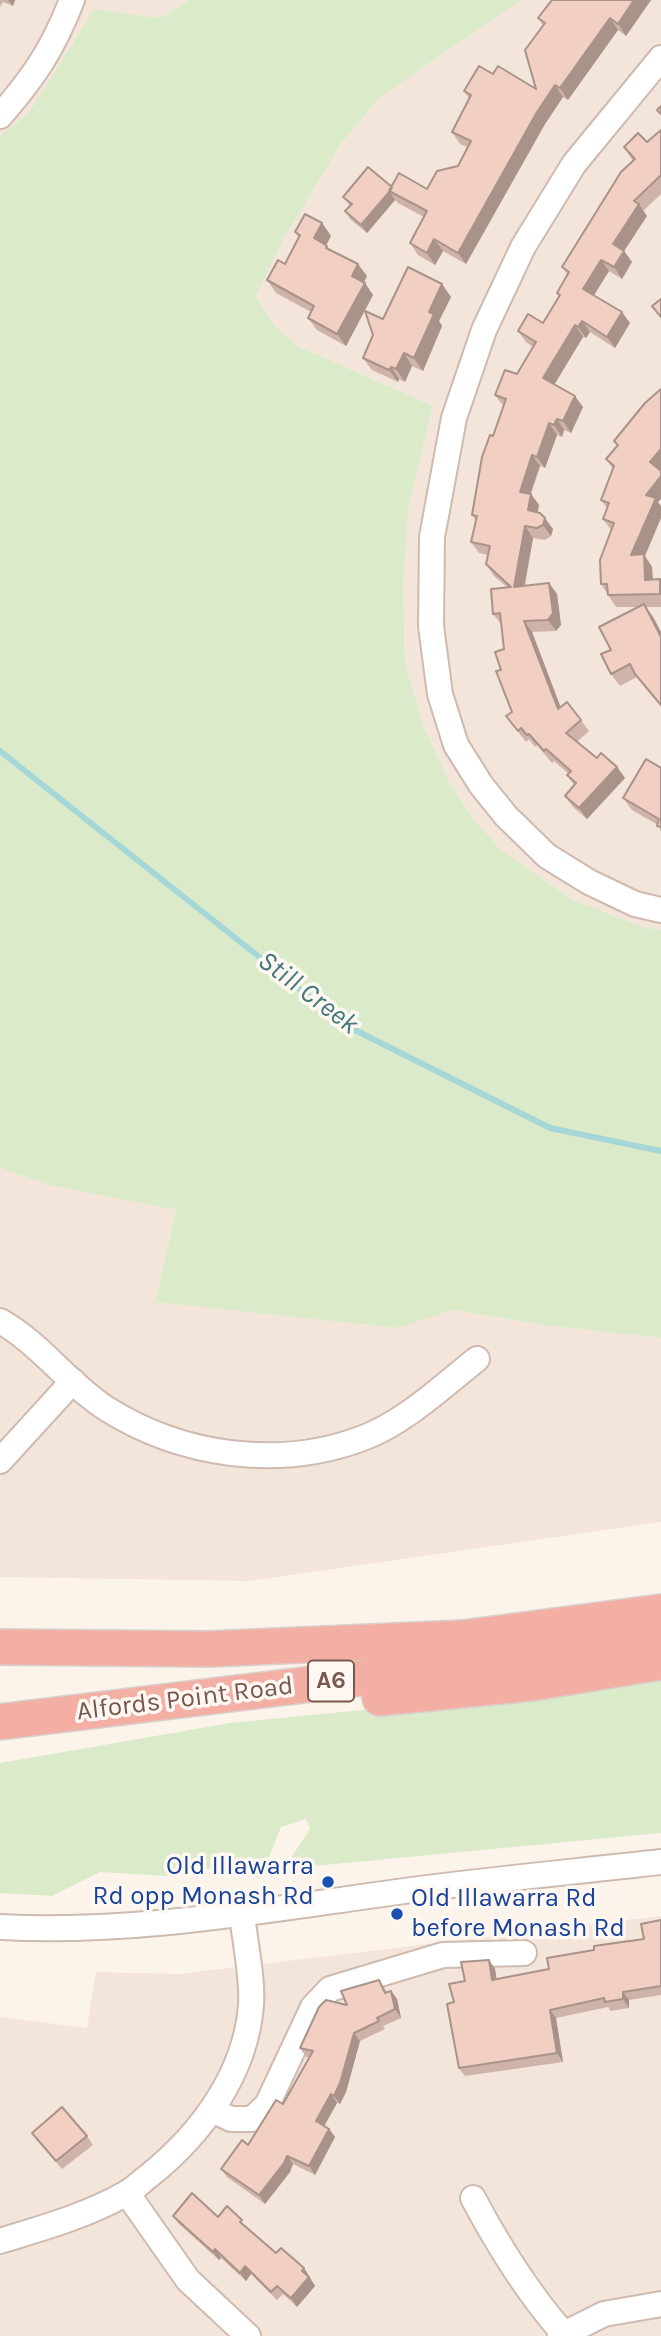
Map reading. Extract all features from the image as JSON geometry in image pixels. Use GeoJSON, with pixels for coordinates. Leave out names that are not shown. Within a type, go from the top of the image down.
{"type":"FeatureCollection","features":[{"type":"Feature","properties":{"kind":"highway","name":"A6"},"geometry":{"type":"LineString","coordinates":[[0,1647],[209,1649],[463,1638],[661,1612]]}},
{"type":"Feature","properties":{"kind":"highway","name":"Alfords Point Road"},"geometry":{"type":"LineString","coordinates":[[0,1723],[79,1711],[551,1655],[661,1635]]}},
{"type":"Feature","properties":{"kind":"highway","name":"Alfords Point Road"},"geometry":{"type":"LineString","coordinates":[[0,1745],[239,1708],[420,1695],[532,1683],[661,1662]]}},
{"type":"Feature","properties":{"kind":"street"},"geometry":{"type":"LineString","coordinates":[[0,116],[32,79],[59,33],[72,0]]}},
{"type":"Feature","properties":{"kind":"street"},"geometry":{"type":"LineString","coordinates":[[661,58],[574,164],[523,247],[484,330],[454,418],[432,537],[431,626],[440,694],[456,745],[481,785],[506,816],[547,856],[589,882],[635,904],[661,910]]}},
{"type":"Feature","properties":{"kind":"street"},"geometry":{"type":"LineString","coordinates":[[0,1321],[42,1352],[105,1407],[141,1428],[196,1448],[256,1457],[311,1452],[364,1438],[410,1412],[477,1359]]}},
{"type":"Feature","properties":{"kind":"street"},"geometry":{"type":"LineString","coordinates":[[0,1461],[73,1381]]}},
{"type":"Feature","properties":{"kind":"street"},"geometry":{"type":"LineString","coordinates":[[0,1927],[115,1927],[242,1915],[399,1892],[661,1862]]}},
{"type":"Feature","properties":{"kind":"street"},"geometry":{"type":"LineString","coordinates":[[0,2241],[75,2216],[127,2193],[182,2146],[212,2110],[236,2065],[247,2035],[251,2002],[242,1915]]}},
{"type":"Feature","properties":{"kind":"street"},"geometry":{"type":"LineString","coordinates":[[212,2110],[231,2119],[252,2119],[267,2105],[313,2007],[330,1989],[443,1955],[524,1954]]}},
{"type":"Feature","properties":{"kind":"street"},"geometry":{"type":"LineString","coordinates":[[127,2193],[188,2280],[248,2336]]}},
{"type":"Feature","properties":{"kind":"street"},"geometry":{"type":"LineString","coordinates":[[473,2198],[489,2228],[561,2334],[604,2314],[661,2304]]}},
{"type":"Feature","properties":{"kind":"shaded area"},"geometry":{"type":"Polygon","coordinates":[[[0,0],[189,0],[160,18],[94,9],[28,114],[0,135],[0,0]]]}},
{"type":"Feature","properties":{"kind":"shaded area"},"geometry":{"type":"Polygon","coordinates":[[[521,0],[661,0],[661,930],[643,927],[573,900],[501,850],[472,817],[450,783],[424,727],[405,663],[403,585],[409,505],[433,406],[298,346],[275,326],[256,296],[283,240],[341,144],[379,98],[521,0]]]}},
{"type":"Feature","properties":{"kind":"shaded area"},"geometry":{"type":"Polygon","coordinates":[[[0,1168],[49,1185],[176,1210],[155,1301],[397,1328],[452,1310],[544,1325],[661,1338],[661,1522],[249,1581],[0,1577],[0,1168]]]}},
{"type":"Feature","properties":{"kind":"shaded area"},"geometry":{"type":"Polygon","coordinates":[[[661,1916],[661,2336],[0,2336],[0,2017],[87,2028],[96,1972],[179,1974],[661,1916]]]}},
{"type":"Feature","properties":{"kind":"green space"},"geometry":{"type":"Polygon","coordinates":[[[189,0],[521,0],[379,98],[341,144],[283,240],[256,296],[275,326],[298,346],[433,406],[409,505],[403,585],[405,663],[424,727],[450,783],[472,817],[501,850],[573,900],[643,927],[661,930],[661,1338],[544,1325],[452,1310],[398,1328],[155,1302],[176,1210],[49,1185],[0,1168],[0,135],[28,114],[94,9],[160,18],[189,0]]]}},
{"type":"Feature","properties":{"kind":"green space"},"geometry":{"type":"Polygon","coordinates":[[[661,1676],[661,1833],[314,1866],[288,1862],[310,1829],[306,1819],[281,1827],[260,1879],[232,1865],[166,1876],[100,1872],[52,1896],[0,1893],[0,1763],[230,1723],[443,1702],[524,1702],[661,1676]]]}},
{"type":"Feature","properties":{"kind":"building"},"geometry":{"type":"Polygon","coordinates":[[[552,0],[634,0],[618,24],[610,18],[560,88],[555,85],[458,253],[434,239],[427,253],[410,243],[427,211],[389,191],[399,173],[427,189],[437,171],[458,166],[471,141],[452,132],[471,95],[464,91],[479,66],[493,74],[498,66],[536,89],[525,50],[545,23],[538,18],[552,0]]]}},
{"type":"Feature","properties":{"kind":"building"},"geometry":{"type":"Polygon","coordinates":[[[661,130],[661,175],[634,201],[639,204],[613,244],[624,251],[614,267],[601,260],[583,289],[622,312],[607,337],[582,321],[578,327],[575,325],[543,378],[575,396],[563,421],[557,419],[554,425],[549,423],[537,457],[532,455],[520,492],[531,494],[528,510],[540,513],[545,518],[543,525],[537,528],[525,526],[514,587],[549,583],[553,613],[548,620],[524,621],[558,709],[567,702],[581,720],[566,733],[597,758],[601,753],[617,767],[579,808],[565,796],[576,783],[567,775],[571,771],[546,749],[544,751],[529,734],[521,728],[518,731],[506,716],[512,712],[496,671],[501,670],[495,652],[504,649],[500,613],[493,614],[491,589],[511,587],[486,564],[490,546],[471,542],[477,516],[472,515],[482,457],[490,435],[493,436],[506,399],[495,395],[505,370],[517,374],[536,342],[518,331],[528,314],[543,323],[560,295],[557,293],[569,272],[562,267],[621,172],[635,159],[624,147],[638,133],[647,142],[661,130]]]}},
{"type":"Feature","properties":{"kind":"building"},"geometry":{"type":"Polygon","coordinates":[[[368,167],[392,187],[361,225],[345,211],[352,204],[343,197],[368,167]]]}},
{"type":"Feature","properties":{"kind":"building"},"geometry":{"type":"Polygon","coordinates":[[[305,214],[322,223],[314,238],[327,246],[326,248],[358,264],[352,276],[365,283],[337,334],[308,318],[314,306],[267,280],[278,260],[285,264],[300,235],[295,232],[305,214]]]}},
{"type":"Feature","properties":{"kind":"building"},"geometry":{"type":"Polygon","coordinates":[[[408,267],[442,284],[429,312],[434,314],[414,358],[404,353],[396,369],[391,367],[389,370],[363,358],[373,335],[365,311],[383,319],[408,267]]]}},
{"type":"Feature","properties":{"kind":"building"},"geometry":{"type":"Polygon","coordinates":[[[661,299],[661,317],[652,306],[661,299]]]}},
{"type":"Feature","properties":{"kind":"building"},"geometry":{"type":"Polygon","coordinates":[[[661,389],[661,449],[650,462],[661,471],[661,476],[646,495],[656,498],[631,555],[644,554],[645,580],[660,579],[660,594],[608,595],[607,584],[601,584],[600,560],[614,523],[603,519],[609,503],[601,500],[614,466],[606,459],[618,445],[614,441],[645,403],[661,389]]]}},
{"type":"Feature","properties":{"kind":"building"},"geometry":{"type":"Polygon","coordinates":[[[644,604],[661,637],[661,705],[630,664],[611,674],[601,654],[611,650],[599,627],[644,604]]]}},
{"type":"Feature","properties":{"kind":"building"},"geometry":{"type":"Polygon","coordinates":[[[646,759],[661,768],[661,827],[657,826],[659,819],[623,798],[646,759]]]}},
{"type":"Feature","properties":{"kind":"building"},"geometry":{"type":"Polygon","coordinates":[[[661,1920],[661,1986],[623,1992],[623,1999],[605,2002],[604,1998],[550,2010],[557,2053],[459,2068],[447,2004],[454,2002],[449,1984],[465,1981],[461,1962],[489,1960],[492,1980],[549,1969],[547,1958],[594,1950],[594,1946],[644,1939],[641,1924],[661,1920]]]}},
{"type":"Feature","properties":{"kind":"building"},"geometry":{"type":"Polygon","coordinates":[[[379,1980],[385,1993],[391,1991],[395,2009],[377,2018],[379,2021],[354,2033],[340,2083],[316,2121],[329,2129],[309,2166],[287,2156],[259,2195],[221,2169],[242,2140],[248,2145],[276,2100],[283,2104],[313,2051],[300,2048],[319,2007],[326,2000],[347,2005],[341,1991],[379,1980]]]}},
{"type":"Feature","properties":{"kind":"building"},"geometry":{"type":"Polygon","coordinates":[[[62,2107],[87,2136],[56,2161],[32,2133],[62,2107]]]}},
{"type":"Feature","properties":{"kind":"building"},"geometry":{"type":"Polygon","coordinates":[[[192,2193],[218,2217],[227,2206],[242,2220],[240,2222],[276,2253],[281,2248],[304,2268],[302,2271],[309,2277],[291,2298],[277,2286],[271,2292],[245,2266],[240,2273],[173,2216],[192,2193]]]}},
{"type":"Feature","properties":{"kind":"waterway","name":"Still Creek"},"geometry":{"type":"LineString","coordinates":[[0,751],[345,1025],[550,1128],[661,1151]]}},
{"type":"Feature","properties":{"kind":"place","name":"Old Illawarra Rd opp Monash Rd"},"geometry":{"type":"Point","coordinates":[328,1882]}},
{"type":"Feature","properties":{"kind":"place","name":"Old Illawarra Rd before Monash Rd"},"geometry":{"type":"Point","coordinates":[397,1914]}}]}
